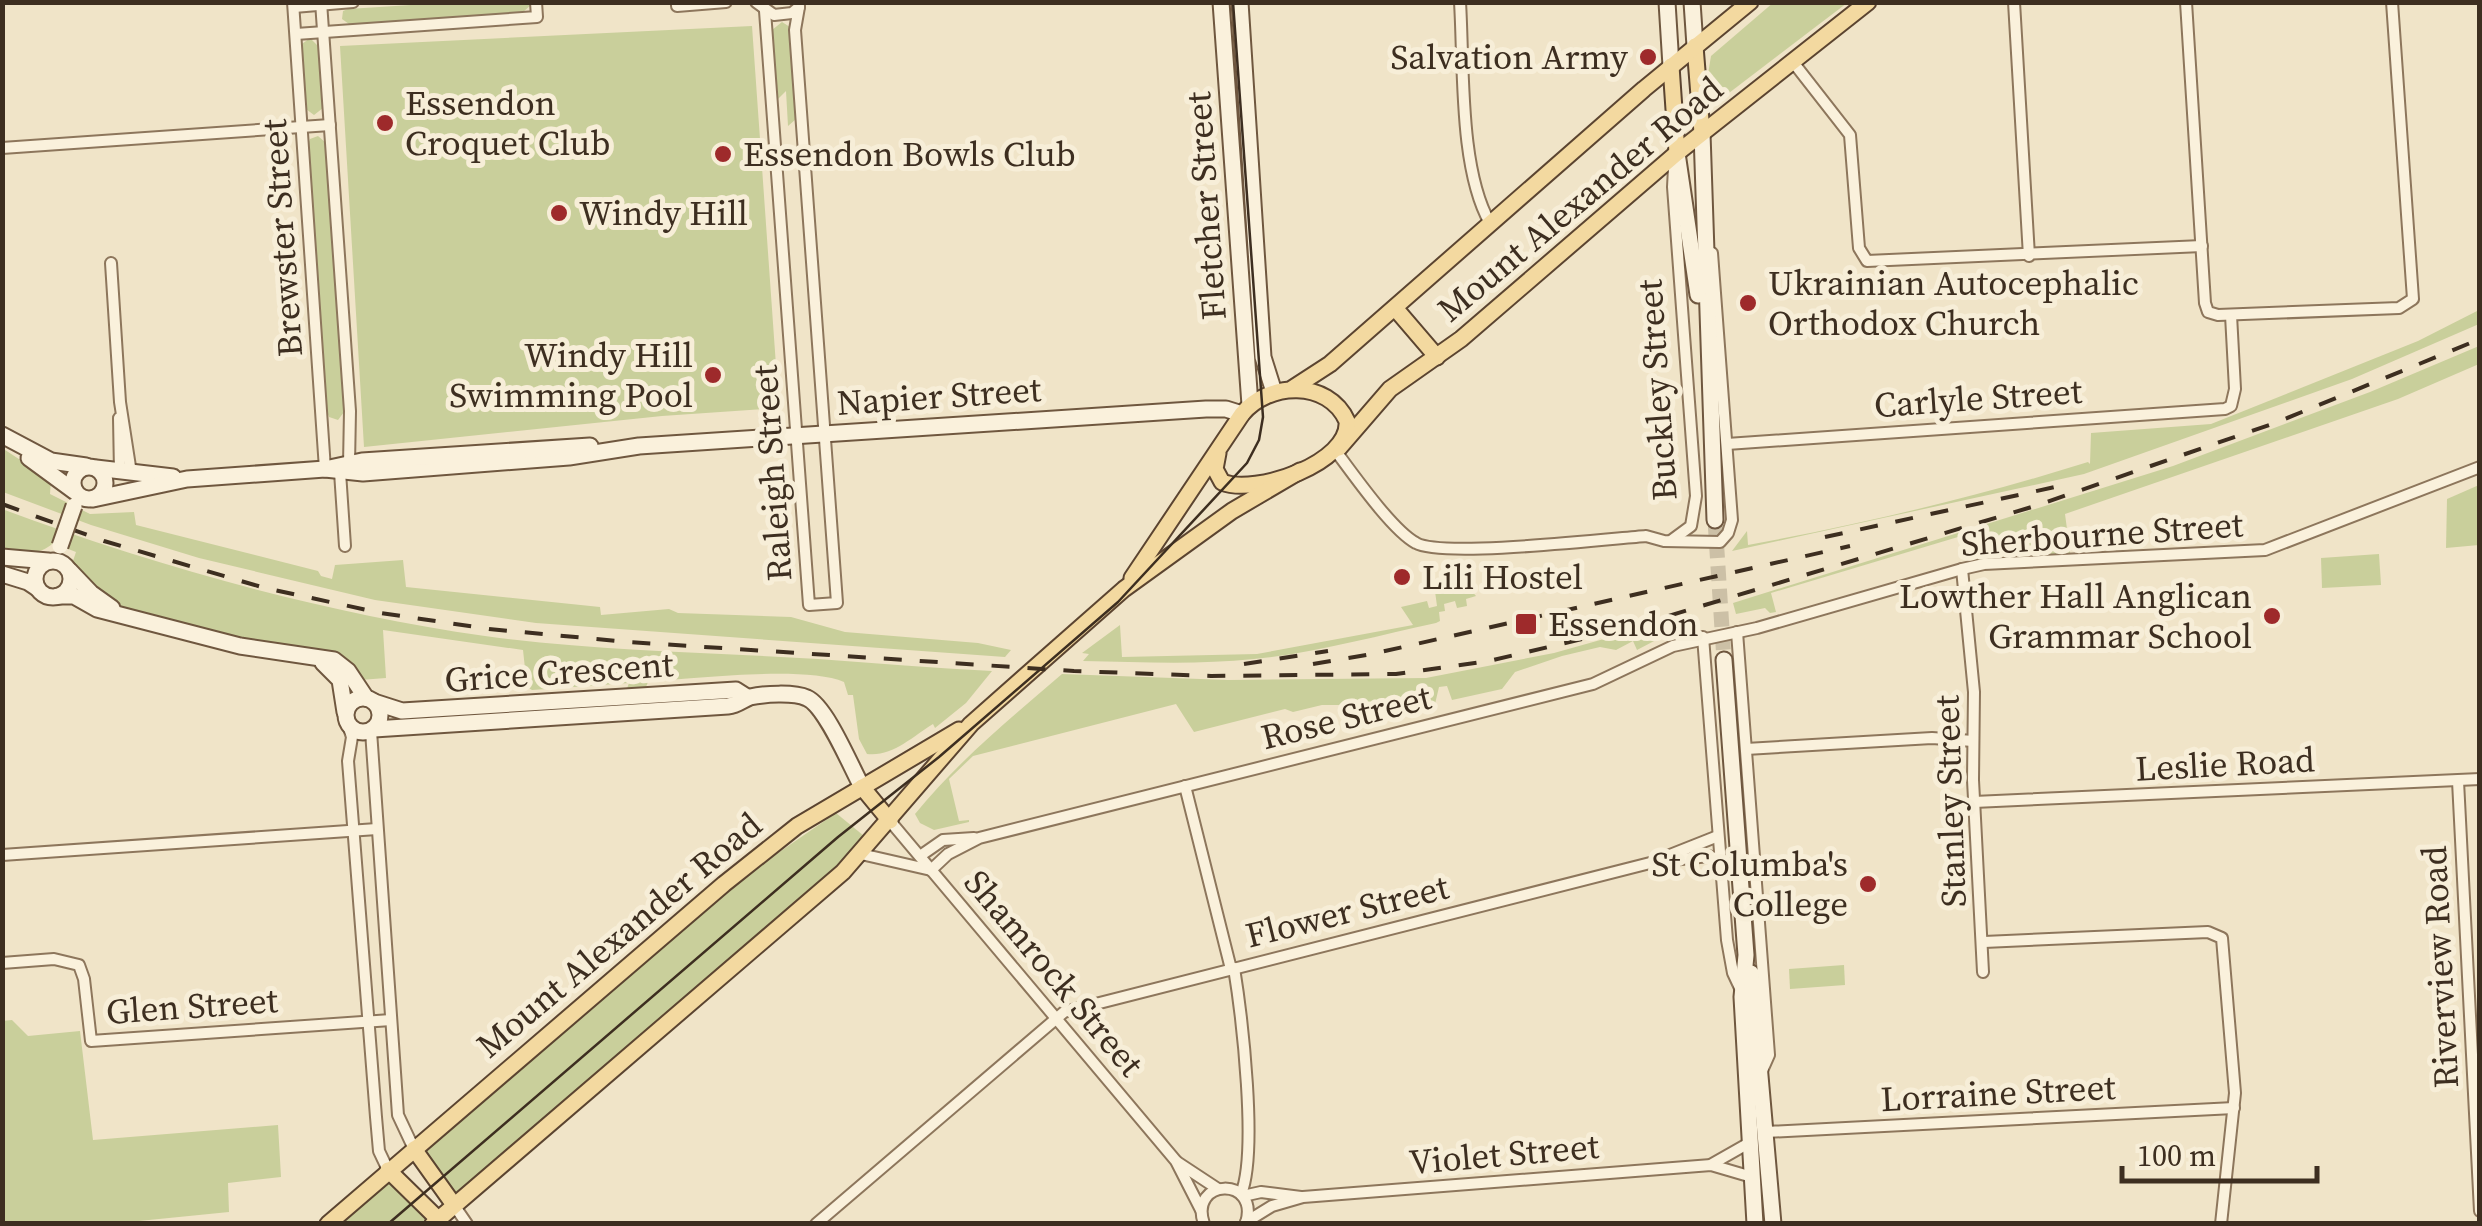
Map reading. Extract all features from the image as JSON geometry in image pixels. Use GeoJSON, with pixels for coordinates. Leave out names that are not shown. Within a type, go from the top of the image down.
{"type":"FeatureCollection","features":[{"type":"Feature","properties":{"kind":"main road","name":"Mount Alexander Road"},"geometry":{"type":"LineString","coordinates":[[1293,388],[1323,370],[1671,66],[1750,2]]}},
{"type":"Feature","properties":{"kind":"main road","name":"Mount Alexander Road"},"geometry":{"type":"LineString","coordinates":[[438,1222],[810,902],[861,854],[971,724],[1124,589],[1232,511],[1337,449],[1390,389],[1438,357],[1677,153],[1868,2]]}},
{"type":"Feature","properties":{"kind":"main road","name":"Buckley Street"},"geometry":{"type":"LineString","coordinates":[[1695,46],[1702,133]]}},
{"type":"Feature","properties":{"kind":"main road","name":"Buckley Street"},"geometry":{"type":"LineString","coordinates":[[1671,66],[1677,153]]}},
{"type":"Feature","properties":{"kind":"main road"},"geometry":{"type":"LineString","coordinates":[[1395,308],[1438,357]]}},
{"type":"Feature","properties":{"kind":"main road"},"geometry":{"type":"LineString","coordinates":[[1246,410],[1274,392],[1293,388],[1329,399],[1344,412],[1348,432],[1337,449]]}},
{"type":"Feature","properties":{"kind":"main road","name":"Mount Alexander Road"},"geometry":{"type":"LineString","coordinates":[[1124,589],[1246,410]]}},
{"type":"Feature","properties":{"kind":"main road"},"geometry":{"type":"LineString","coordinates":[[1218,453],[1216,475],[1233,486],[1263,483],[1300,471]]}},
{"type":"Feature","properties":{"kind":"main road","name":"Mount Alexander Road"},"geometry":{"type":"LineString","coordinates":[[328,1224],[736,874],[813,814],[971,724]]}},
{"type":"Feature","properties":{"kind":"main road"},"geometry":{"type":"LineString","coordinates":[[862,787],[890,821]]}},
{"type":"Feature","properties":{"kind":"main road"},"geometry":{"type":"LineString","coordinates":[[414,1148],[454,1205]]}},
{"type":"Feature","properties":{"kind":"main road"},"geometry":{"type":"LineString","coordinates":[[388,1170],[438,1222]]}},
{"type":"Feature","properties":{"kind":"street"},"geometry":{"type":"LineString","coordinates":[[294,5],[353,2]]}},
{"type":"Feature","properties":{"kind":"street"},"geometry":{"type":"LineString","coordinates":[[296,34],[538,17],[536,2]]}},
{"type":"Feature","properties":{"kind":"street"},"geometry":{"type":"LineString","coordinates":[[677,2],[678,6],[726,2]]}},
{"type":"Feature","properties":{"kind":"street"},"geometry":{"type":"LineString","coordinates":[[748,2],[783,15],[801,5]]}},
{"type":"Feature","properties":{"kind":"street","name":"Fletcher Street"},"geometry":{"type":"LineString","coordinates":[[1221,2],[1246,410]]}},
{"type":"Feature","properties":{"kind":"street","name":"Fletcher Street"},"geometry":{"type":"LineString","coordinates":[[1240,2],[1263,357],[1274,392]]}},
{"type":"Feature","properties":{"kind":"street"},"geometry":{"type":"LineString","coordinates":[[1460,2],[1471,163],[1479,204],[1490,223]]}},
{"type":"Feature","properties":{"kind":"street","name":"Buckley Street"},"geometry":{"type":"LineString","coordinates":[[1666,2],[1671,66]]}},
{"type":"Feature","properties":{"kind":"street","name":"Buckley Street"},"geometry":{"type":"LineString","coordinates":[[1692,2],[1695,46]]}},
{"type":"Feature","properties":{"kind":"street"},"geometry":{"type":"LineString","coordinates":[[2014,2],[2029,256]]}},
{"type":"Feature","properties":{"kind":"street"},"geometry":{"type":"LineString","coordinates":[[2186,2],[2208,312],[2231,315],[2399,308],[2410,303],[2414,291],[2392,2]]}},
{"type":"Feature","properties":{"kind":"street","name":"Brewster Street"},"geometry":{"type":"LineString","coordinates":[[322,4],[350,411],[341,469]]}},
{"type":"Feature","properties":{"kind":"street","name":"Brewster Street"},"geometry":{"type":"LineString","coordinates":[[294,5],[302,127],[341,469],[345,546]]}},
{"type":"Feature","properties":{"kind":"street","name":"Raleigh Street"},"geometry":{"type":"LineString","coordinates":[[760,6],[809,605],[837,603],[795,30],[801,5]]}},
{"type":"Feature","properties":{"kind":"street"},"geometry":{"type":"LineString","coordinates":[[1793,62],[1850,135],[1860,253],[1875,263],[2202,246]]}},
{"type":"Feature","properties":{"kind":"street"},"geometry":{"type":"LineString","coordinates":[[2,148],[330,126]]}},
{"type":"Feature","properties":{"kind":"street","name":"Buckley Street"},"geometry":{"type":"LineString","coordinates":[[1702,133],[1715,520]]}},
{"type":"Feature","properties":{"kind":"street","name":"Buckley Street"},"geometry":{"type":"LineString","coordinates":[[1677,153],[1707,363]]}},
{"type":"Feature","properties":{"kind":"street","name":"Buckley Street"},"geometry":{"type":"LineString","coordinates":[[1672,540],[1691,526],[1696,508],[1673,186],[1677,153]]}},
{"type":"Feature","properties":{"kind":"street","name":"Buckley Street"},"geometry":{"type":"LineString","coordinates":[[1672,540],[1713,544],[1728,533],[1732,520],[1716,283],[1706,224]]}},
{"type":"Feature","properties":{"kind":"street"},"geometry":{"type":"LineString","coordinates":[[110,263],[120,402],[117,441],[132,492]]}},
{"type":"Feature","properties":{"kind":"street","name":"Carlyle Street"},"geometry":{"type":"LineString","coordinates":[[1727,444],[1959,425],[2216,411],[2231,406],[2235,390],[2231,315]]}},
{"type":"Feature","properties":{"kind":"street","name":"Napier Street"},"geometry":{"type":"LineString","coordinates":[[2,438],[55,462],[186,478],[569,457],[640,446],[824,433],[1216,408],[1246,410]]}},
{"type":"Feature","properties":{"kind":"street"},"geometry":{"type":"LineString","coordinates":[[2,438],[82,500]]}},
{"type":"Feature","properties":{"kind":"street"},"geometry":{"type":"LineString","coordinates":[[1337,449],[1404,534],[1428,548],[1644,536],[1672,540]]}},
{"type":"Feature","properties":{"kind":"street"},"geometry":{"type":"LineString","coordinates":[[58,596],[69,586],[59,564],[82,500],[76,473],[91,466],[102,474],[105,485],[100,496],[82,500]]}},
{"type":"Feature","properties":{"kind":"street","name":"Sherbourne Street"},"geometry":{"type":"LineString","coordinates":[[1721,634],[1984,564],[2265,550],[2480,467]]}},
{"type":"Feature","properties":{"kind":"street","name":"Napier Street"},"geometry":{"type":"LineString","coordinates":[[82,500],[186,478]]}},
{"type":"Feature","properties":{"kind":"street"},"geometry":{"type":"LineString","coordinates":[[2,557],[59,564],[120,614]]}},
{"type":"Feature","properties":{"kind":"street"},"geometry":{"type":"LineString","coordinates":[[38,588],[34,577],[37,570],[59,564]]}},
{"type":"Feature","properties":{"kind":"street","name":"Stanley Street"},"geometry":{"type":"LineString","coordinates":[[1962,568],[1974,692],[1974,802],[1984,972]]}},
{"type":"Feature","properties":{"kind":"street"},"geometry":{"type":"LineString","coordinates":[[2,574],[28,582],[48,596],[74,596],[97,610],[196,635],[315,659],[330,658],[340,664],[370,700],[380,716],[373,730],[398,1120],[414,1148]]}},
{"type":"Feature","properties":{"kind":"street"},"geometry":{"type":"LineString","coordinates":[[1737,632],[1769,1059],[1761,1078]]}},
{"type":"Feature","properties":{"kind":"street","name":"Rose Street"},"geometry":{"type":"LineString","coordinates":[[920,856],[943,840],[979,838],[1593,684],[1658,652],[1721,634]]}},
{"type":"Feature","properties":{"kind":"street"},"geometry":{"type":"LineString","coordinates":[[1703,637],[1728,947],[1742,996]]}},
{"type":"Feature","properties":{"kind":"street"},"geometry":{"type":"LineString","coordinates":[[315,659],[339,678],[352,736],[348,761],[368,1022],[379,1151],[388,1170]]}},
{"type":"Feature","properties":{"kind":"street"},"geometry":{"type":"LineString","coordinates":[[1724,660],[1746,955],[1752,979],[1773,1224]]}},
{"type":"Feature","properties":{"kind":"street","name":"Grice Crescent"},"geometry":{"type":"LineString","coordinates":[[373,730],[430,718],[644,704],[736,690],[747,698],[796,695],[810,699],[820,710],[862,787]]}},
{"type":"Feature","properties":{"kind":"street"},"geometry":{"type":"LineString","coordinates":[[347,722],[350,704],[370,700]]}},
{"type":"Feature","properties":{"kind":"street","name":"Grice Crescent"},"geometry":{"type":"LineString","coordinates":[[370,700],[430,718]]}},
{"type":"Feature","properties":{"kind":"street"},"geometry":{"type":"LineString","coordinates":[[347,722],[360,733],[373,730]]}},
{"type":"Feature","properties":{"kind":"street"},"geometry":{"type":"LineString","coordinates":[[1746,749],[1932,738],[1973,741]]}},
{"type":"Feature","properties":{"kind":"street","name":"Leslie Road"},"geometry":{"type":"LineString","coordinates":[[1974,802],[2480,779]]}},
{"type":"Feature","properties":{"kind":"street","name":"Riverview Road"},"geometry":{"type":"LineString","coordinates":[[2458,780],[2480,1211]]}},
{"type":"Feature","properties":{"kind":"street"},"geometry":{"type":"LineString","coordinates":[[1184,786],[1233,968],[1248,1134],[1248,1170],[1242,1195],[1249,1212],[1246,1223]]}},
{"type":"Feature","properties":{"kind":"street","name":"Shamrock Street"},"geometry":{"type":"LineString","coordinates":[[890,821],[976,928],[1176,1161],[1218,1189]]}},
{"type":"Feature","properties":{"kind":"street"},"geometry":{"type":"LineString","coordinates":[[2,854],[378,828]]}},
{"type":"Feature","properties":{"kind":"street","name":"Flower Street"},"geometry":{"type":"LineString","coordinates":[[1654,862],[1718,836]]}},
{"type":"Feature","properties":{"kind":"street","name":"Rose Street"},"geometry":{"type":"LineString","coordinates":[[931,870],[948,854],[979,838]]}},
{"type":"Feature","properties":{"kind":"street"},"geometry":{"type":"LineString","coordinates":[[861,854],[931,870]]}},
{"type":"Feature","properties":{"kind":"street","name":"Flower Street"},"geometry":{"type":"LineString","coordinates":[[1055,1018],[1079,1006],[1654,862],[1709,856],[1720,860]]}},
{"type":"Feature","properties":{"kind":"street"},"geometry":{"type":"LineString","coordinates":[[1984,942],[2208,932],[2222,938],[2234,1076],[2222,1224]]}},
{"type":"Feature","properties":{"kind":"street"},"geometry":{"type":"LineString","coordinates":[[1746,955],[1742,996],[1755,1224]]}},
{"type":"Feature","properties":{"kind":"street","name":"Glen Street"},"geometry":{"type":"LineString","coordinates":[[2,963],[54,960],[78,965],[84,978],[91,1041],[391,1020]]}},
{"type":"Feature","properties":{"kind":"street"},"geometry":{"type":"LineString","coordinates":[[816,1224],[1055,1018]]}},
{"type":"Feature","properties":{"kind":"street","name":"Lorraine Street"},"geometry":{"type":"LineString","coordinates":[[1766,1132],[2234,1108]]}},
{"type":"Feature","properties":{"kind":"street","name":"Violet Street"},"geometry":{"type":"LineString","coordinates":[[1711,1164],[1750,1143]]}},
{"type":"Feature","properties":{"kind":"street","name":"Shamrock Street"},"geometry":{"type":"LineString","coordinates":[[1176,1161],[1201,1218]]}},
{"type":"Feature","properties":{"kind":"street","name":"Violet Street"},"geometry":{"type":"LineString","coordinates":[[1246,1223],[1272,1206],[1303,1198],[1711,1164],[1752,1177]]}},
{"type":"Feature","properties":{"kind":"street","name":"Violet Street"},"geometry":{"type":"LineString","coordinates":[[1218,1189],[1228,1188],[1242,1195],[1287,1192],[1303,1198]]}},
{"type":"Feature","properties":{"kind":"street"},"geometry":{"type":"LineString","coordinates":[[1201,1218],[1206,1196],[1218,1189]]}},
{"type":"Feature","properties":{"kind":"street"},"geometry":{"type":"LineString","coordinates":[[454,1205],[468,1224]]}},
{"type":"Feature","properties":{"kind":"green space"},"geometry":{"type":"Polygon","coordinates":[[[1774,2],[1847,3],[1725,96],[1715,95],[1707,80],[1711,56],[1774,2]]]}},
{"type":"Feature","properties":{"kind":"green space"},"geometry":{"type":"Polygon","coordinates":[[[442,3],[531,5],[523,12],[349,24],[342,19],[343,11],[348,9],[442,3]]]}},
{"type":"Feature","properties":{"kind":"green space"},"geometry":{"type":"Polygon","coordinates":[[[782,22],[791,32],[796,119],[788,126],[786,91],[778,99],[772,30],[782,22]]]}},
{"type":"Feature","properties":{"kind":"green space","name":"Windy Hill"},"geometry":{"type":"Polygon","coordinates":[[[752,26],[779,408],[364,447],[340,46],[752,26]]]}},
{"type":"Feature","properties":{"kind":"green space"},"geometry":{"type":"Polygon","coordinates":[[[310,38],[318,46],[323,108],[314,115],[306,109],[302,44],[310,38]]]}},
{"type":"Feature","properties":{"kind":"green space"},"geometry":{"type":"Polygon","coordinates":[[[318,136],[326,143],[344,412],[338,420],[327,412],[308,145],[310,139],[318,136]]]}},
{"type":"Feature","properties":{"kind":"green space"},"geometry":{"type":"Polygon","coordinates":[[[2479,310],[2479,324],[2352,379],[2084,474],[1732,551],[1747,531],[1748,545],[1791,537],[1919,509],[2090,464],[2091,433],[2211,424],[2418,341],[2479,310]]]}},
{"type":"Feature","properties":{"kind":"green space"},"geometry":{"type":"Polygon","coordinates":[[[2479,346],[2479,364],[2398,399],[2065,514],[2071,559],[1993,558],[1988,528],[1771,593],[1776,612],[1765,608],[1736,614],[1733,603],[2173,466],[2370,392],[2479,346]]]}},
{"type":"Feature","properties":{"kind":"green space"},"geometry":{"type":"Polygon","coordinates":[[[2,448],[51,480],[50,494],[90,514],[134,512],[136,525],[318,571],[332,579],[335,565],[403,560],[406,587],[600,607],[601,615],[669,609],[678,613],[791,617],[845,632],[978,643],[1011,650],[1005,657],[536,623],[375,600],[199,558],[91,525],[3,492],[2,448]]]}},
{"type":"Feature","properties":{"kind":"green space"},"geometry":{"type":"Polygon","coordinates":[[[2479,485],[2479,545],[2446,548],[2447,499],[2479,485]]]}},
{"type":"Feature","properties":{"kind":"green space"},"geometry":{"type":"Polygon","coordinates":[[[2,509],[120,550],[240,585],[423,626],[568,645],[992,671],[966,703],[935,728],[933,724],[902,745],[876,754],[867,754],[859,739],[853,695],[848,695],[844,682],[827,677],[753,674],[657,681],[648,682],[644,692],[625,694],[629,683],[532,690],[527,687],[523,650],[383,630],[386,678],[360,680],[257,641],[113,604],[72,564],[76,552],[53,543],[36,552],[3,549],[2,509]]]}},
{"type":"Feature","properties":{"kind":"green space"},"geometry":{"type":"Polygon","coordinates":[[[2379,554],[2381,585],[2322,588],[2321,558],[2379,554]]]}},
{"type":"Feature","properties":{"kind":"green space"},"geometry":{"type":"Polygon","coordinates":[[[1444,583],[1446,592],[1470,589],[1476,596],[1466,599],[1467,606],[1457,608],[1455,601],[1444,604],[1445,611],[1439,612],[1440,621],[1436,623],[1345,644],[1233,661],[1083,661],[1089,654],[1082,653],[1120,625],[1122,657],[1257,654],[1413,625],[1401,607],[1427,601],[1429,608],[1437,606],[1434,584],[1444,583]]]}},
{"type":"Feature","properties":{"kind":"green space"},"geometry":{"type":"Polygon","coordinates":[[[1693,614],[1694,620],[1637,650],[1633,641],[1616,650],[1600,647],[1562,656],[1515,672],[1502,689],[1452,700],[1447,686],[1439,687],[1435,704],[1390,716],[1383,706],[1377,705],[1322,705],[1293,712],[1285,709],[1194,732],[1176,704],[973,756],[949,779],[959,821],[969,822],[934,830],[920,823],[915,814],[967,758],[1062,674],[1228,680],[1426,678],[1554,653],[1693,614]]]}},
{"type":"Feature","properties":{"kind":"green space"},"geometry":{"type":"Polygon","coordinates":[[[836,813],[864,836],[836,868],[456,1194],[425,1150],[733,884],[836,813]]]}},
{"type":"Feature","properties":{"kind":"green space"},"geometry":{"type":"Polygon","coordinates":[[[1844,965],[1845,985],[1790,989],[1789,969],[1844,965]]]}},
{"type":"Feature","properties":{"kind":"green space"},"geometry":{"type":"Polygon","coordinates":[[[12,1020],[28,1036],[80,1031],[93,1140],[278,1125],[281,1177],[228,1183],[229,1212],[119,1223],[3,1223],[2,1021],[12,1020]]]}},
{"type":"Feature","properties":{"kind":"green space"},"geometry":{"type":"Polygon","coordinates":[[[389,1182],[428,1219],[423,1224],[341,1224],[389,1182]]]}},
{"type":"Feature","properties":{"kind":"tunnel"},"geometry":{"type":"LineString","coordinates":[[1715,520],[1724,660]]}},
{"type":"Feature","properties":{"kind":"tram line"},"geometry":{"type":"LineString","coordinates":[[388,1224],[1118,602],[1247,463],[1259,440],[1263,417],[1233,2]]}},
{"type":"Feature","properties":{"kind":"railway"},"geometry":{"type":"LineString","coordinates":[[2,504],[104,541],[265,588],[381,613],[489,629],[1074,671],[1211,676],[1396,674],[1489,661],[1625,629],[2035,506],[2275,423],[2480,339]]}},
{"type":"Feature","properties":{"kind":"railway"},"geometry":{"type":"LineString","coordinates":[[1825,537],[2055,487]]}},
{"type":"Feature","properties":{"kind":"railway"},"geometry":{"type":"LineString","coordinates":[[1313,664],[1850,546]]}},
{"type":"Feature","properties":{"kind":"railway"},"geometry":{"type":"LineString","coordinates":[[1244,664],[1328,651]]}},
{"type":"Feature","properties":{"kind":"place","name":"Salvation Army"},"geometry":{"type":"Point","coordinates":[1648,57]}},
{"type":"Feature","properties":{"kind":"place","name":"Essendon Croquet Club"},"geometry":{"type":"Point","coordinates":[385,123]}},
{"type":"Feature","properties":{"kind":"place","name":"Essendon Bowls Club"},"geometry":{"type":"Point","coordinates":[723,154]}},
{"type":"Feature","properties":{"kind":"place","name":"Windy Hill"},"geometry":{"type":"Point","coordinates":[559,213]}},
{"type":"Feature","properties":{"kind":"place","name":"Ukrainian Autocephalic Orthodox Church"},"geometry":{"type":"Point","coordinates":[1748,303]}},
{"type":"Feature","properties":{"kind":"place","name":"Windy Hill Swimming Pool"},"geometry":{"type":"Point","coordinates":[713,375]}},
{"type":"Feature","properties":{"kind":"place","name":"Lili Hostel"},"geometry":{"type":"Point","coordinates":[1402,577]}},
{"type":"Feature","properties":{"kind":"place","name":"Lowther Hall Anglican Grammar School"},"geometry":{"type":"Point","coordinates":[2272,616]}},
{"type":"Feature","properties":{"kind":"place","name":"Essendon"},"geometry":{"type":"Point","coordinates":[1526,624]}},
{"type":"Feature","properties":{"kind":"place","name":"St Columba's College"},"geometry":{"type":"Point","coordinates":[1868,884]}}]}
